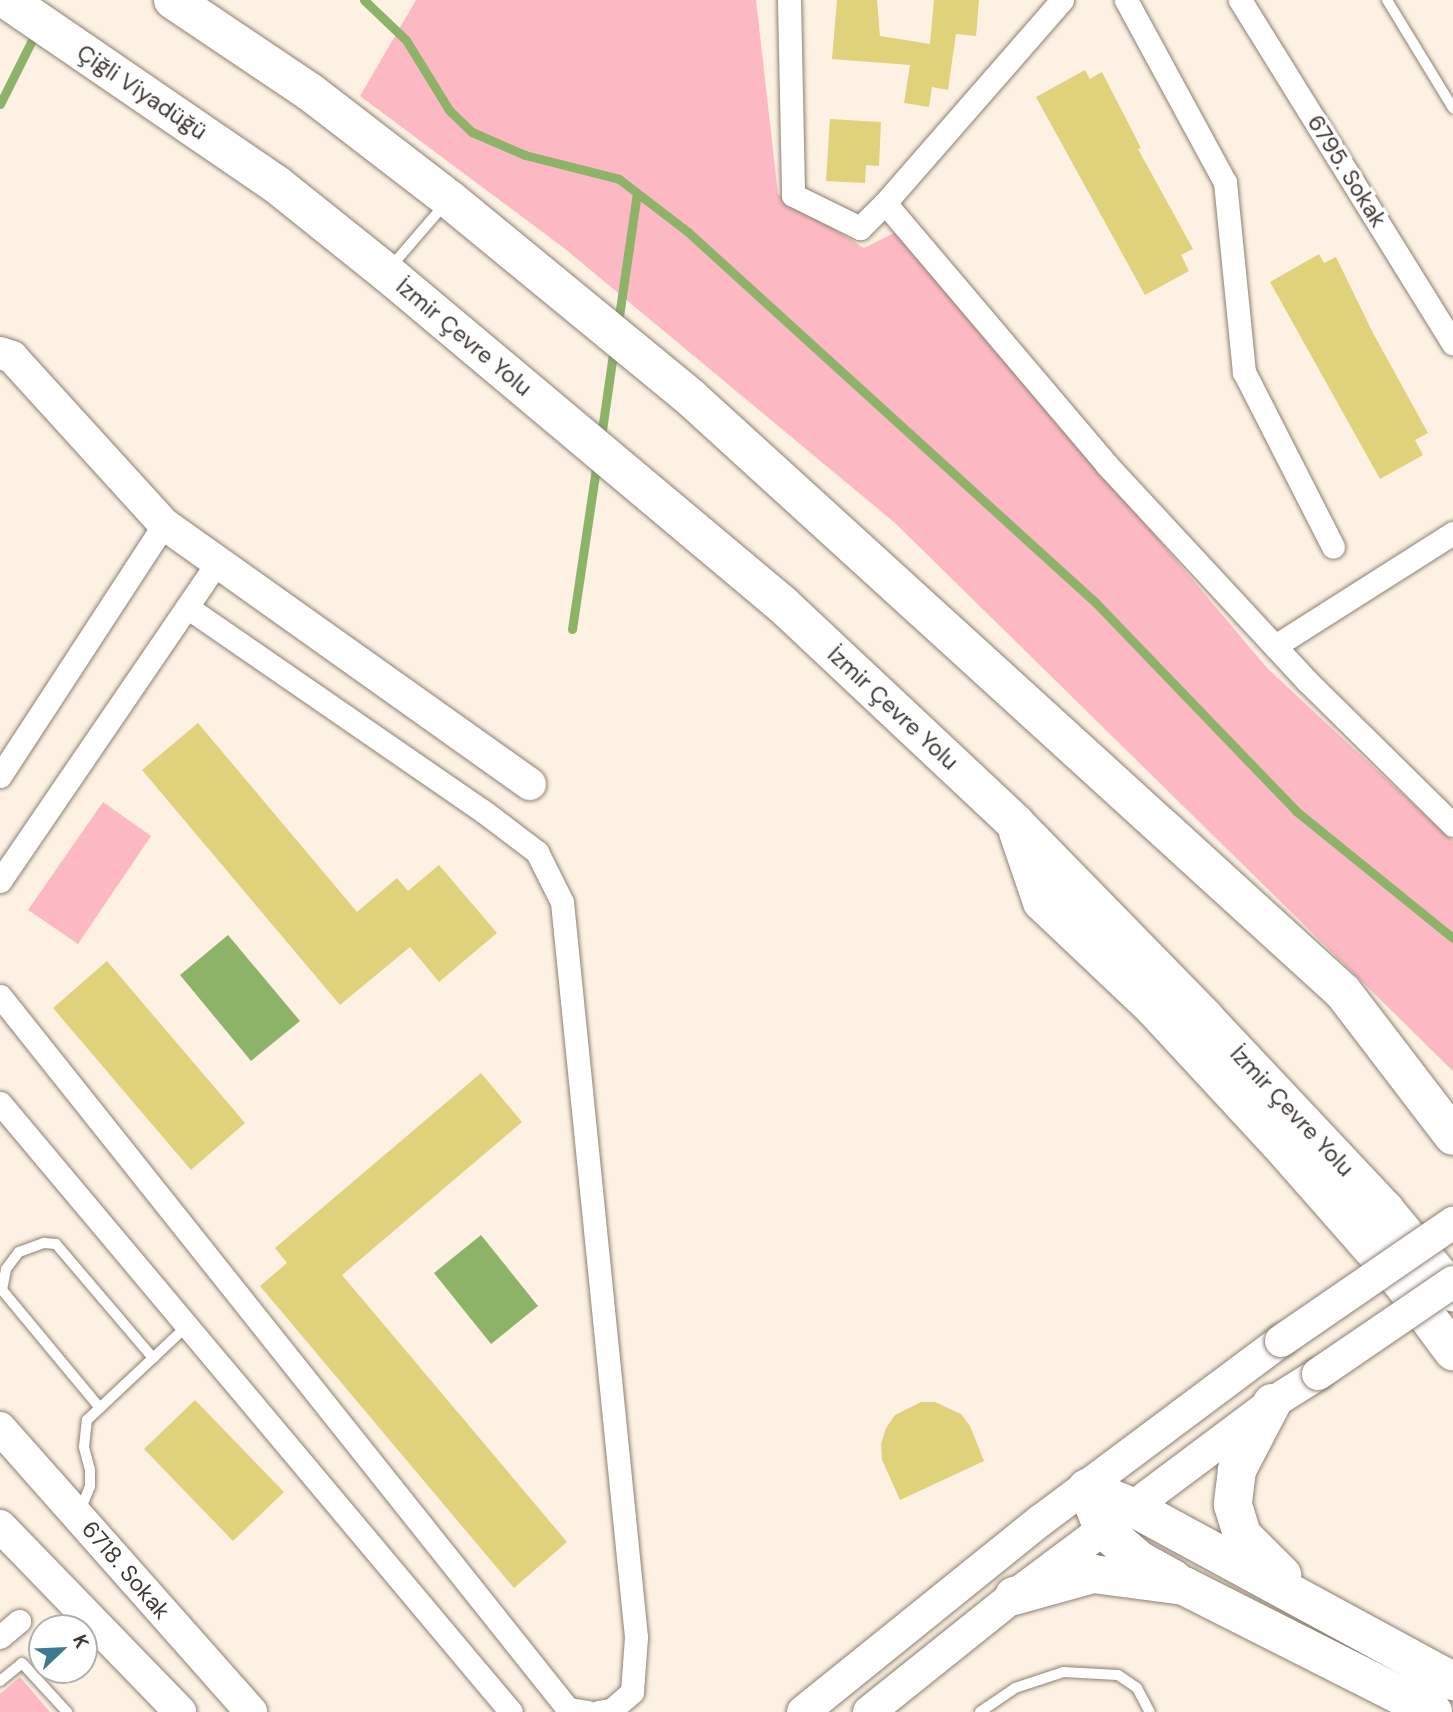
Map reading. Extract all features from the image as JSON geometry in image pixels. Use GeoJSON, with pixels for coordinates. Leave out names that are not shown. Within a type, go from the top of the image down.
{"type":"FeatureCollection","features":[{"type":"Feature","properties":{"kind":"highway","name":"Çiğli Viyadüğü"},"geometry":{"type":"LineString","coordinates":[[7,0],[276,184]]}},
{"type":"Feature","properties":{"kind":"highway"},"geometry":{"type":"LineString","coordinates":[[173,0],[310,93],[449,199],[690,397],[1343,992],[1453,1106]]}},
{"type":"Feature","properties":{"kind":"highway","name":"İzmir Çevre Yolu"},"geometry":{"type":"LineString","coordinates":[[276,184],[729,556],[1015,823],[1366,1190],[1453,1292]]}},
{"type":"Feature","properties":{"kind":"highway"},"geometry":{"type":"LineString","coordinates":[[1015,823],[1042,902],[1153,1007],[1279,1143],[1403,1284],[1453,1351]]}},
{"type":"Feature","properties":{"kind":"highway"},"geometry":{"type":"LineString","coordinates":[[1343,992],[1453,1136]]}},
{"type":"Feature","properties":{"kind":"highway"},"geometry":{"type":"LineString","coordinates":[[1272,1403],[1237,1470],[1233,1505],[1242,1535],[1308,1602]]}},
{"type":"Feature","properties":{"kind":"highway"},"geometry":{"type":"LineString","coordinates":[[1087,1488],[1118,1518],[1139,1560],[1184,1586],[1433,1712]]}},
{"type":"Feature","properties":{"kind":"highway"},"geometry":{"type":"LineString","coordinates":[[1118,1518],[1308,1602],[1453,1681]]}},
{"type":"Feature","properties":{"kind":"highway"},"geometry":{"type":"LineString","coordinates":[[1014,1596],[1093,1574],[1184,1586]]}},
{"type":"Feature","properties":{"kind":"street"},"geometry":{"type":"LineString","coordinates":[[789,0],[793,195],[860,228],[885,203],[1062,0]]}},
{"type":"Feature","properties":{"kind":"street"},"geometry":{"type":"LineString","coordinates":[[1126,0],[1225,182],[1244,372],[1333,547]]}},
{"type":"Feature","properties":{"kind":"street","name":"6795. Sokak"},"geometry":{"type":"LineString","coordinates":[[1240,0],[1453,343]]}},
{"type":"Feature","properties":{"kind":"street"},"geometry":{"type":"LineString","coordinates":[[885,203],[1107,465],[1275,646],[1453,825]]}},
{"type":"Feature","properties":{"kind":"street"},"geometry":{"type":"LineString","coordinates":[[0,353],[12,357],[164,524],[530,784]]}},
{"type":"Feature","properties":{"kind":"street"},"geometry":{"type":"LineString","coordinates":[[0,776],[164,524]]}},
{"type":"Feature","properties":{"kind":"street"},"geometry":{"type":"LineString","coordinates":[[1275,646],[1453,533]]}},
{"type":"Feature","properties":{"kind":"street"},"geometry":{"type":"LineString","coordinates":[[0,881],[218,562]]}},
{"type":"Feature","properties":{"kind":"street"},"geometry":{"type":"LineString","coordinates":[[187,607],[537,852],[562,902],[636,1637],[632,1692],[611,1710],[599,1712]]}},
{"type":"Feature","properties":{"kind":"street"},"geometry":{"type":"LineString","coordinates":[[0,996],[568,1709],[588,1712]]}},
{"type":"Feature","properties":{"kind":"street"},"geometry":{"type":"LineString","coordinates":[[0,1104],[511,1712]]}},
{"type":"Feature","properties":{"kind":"street"},"geometry":{"type":"LineString","coordinates":[[803,1712],[1040,1521],[1281,1342],[1453,1223]]}},
{"type":"Feature","properties":{"kind":"street"},"geometry":{"type":"LineString","coordinates":[[869,1712],[1014,1596],[1272,1403],[1453,1282]]}},
{"type":"Feature","properties":{"kind":"street","name":"6718. Sokak"},"geometry":{"type":"LineString","coordinates":[[0,1428],[251,1712]]}},
{"type":"Feature","properties":{"kind":"street"},"geometry":{"type":"LineString","coordinates":[[0,1526],[180,1712]]}},
{"type":"Feature","properties":{"kind":"street"},"geometry":{"type":"LineString","coordinates":[[0,1637],[19,1621]]}},
{"type":"Feature","properties":{"kind":"lane"},"geometry":{"type":"LineString","coordinates":[[1387,0],[1453,108]]}},
{"type":"Feature","properties":{"kind":"lane"},"geometry":{"type":"LineString","coordinates":[[386,272],[449,199]]}},
{"type":"Feature","properties":{"kind":"lane"},"geometry":{"type":"LineString","coordinates":[[100,1408],[2,1290],[6,1269],[19,1252],[44,1243],[57,1244],[153,1358]]}},
{"type":"Feature","properties":{"kind":"lane"},"geometry":{"type":"LineString","coordinates":[[77,1515],[90,1486],[90,1470],[84,1447],[87,1420],[187,1326]]}},
{"type":"Feature","properties":{"kind":"lane"},"geometry":{"type":"LineString","coordinates":[[0,1681],[22,1663],[67,1712]]}},
{"type":"Feature","properties":{"kind":"lane"},"geometry":{"type":"LineString","coordinates":[[980,1712],[1015,1688],[1062,1672],[1118,1675],[1137,1688],[1150,1712]]}},
{"type":"Feature","properties":{"kind":"shaded area"},"geometry":{"type":"Polygon","coordinates":[[[416,0],[756,0],[778,194],[864,248],[898,231],[1268,669],[1453,841],[1453,1071],[895,523],[564,248],[360,96],[416,0]]]}},
{"type":"Feature","properties":{"kind":"shaded area"},"geometry":{"type":"Polygon","coordinates":[[[103,802],[151,836],[78,944],[28,910],[103,802]]]}},
{"type":"Feature","properties":{"kind":"shaded area"},"geometry":{"type":"Polygon","coordinates":[[[228,935],[300,1021],[251,1061],[180,975],[228,935]]]}},
{"type":"Feature","properties":{"kind":"shaded area"},"geometry":{"type":"Polygon","coordinates":[[[481,1235],[538,1306],[491,1344],[434,1273],[481,1235]]]}},
{"type":"Feature","properties":{"kind":"shaded area"},"geometry":{"type":"Polygon","coordinates":[[[20,1677],[50,1712],[0,1712],[0,1694],[20,1677]]]}},
{"type":"Feature","properties":{"kind":"building"},"geometry":{"type":"Polygon","coordinates":[[[837,0],[877,0],[880,36],[930,44],[934,0],[979,0],[976,36],[956,34],[948,90],[932,87],[929,107],[904,103],[910,65],[832,59],[837,0]]]}},
{"type":"Feature","properties":{"kind":"building"},"geometry":{"type":"Polygon","coordinates":[[[1085,70],[1090,79],[1102,72],[1141,148],[1138,149],[1193,249],[1181,255],[1189,271],[1145,295],[1036,97],[1085,70]]]}},
{"type":"Feature","properties":{"kind":"building"},"geometry":{"type":"Polygon","coordinates":[[[830,119],[881,122],[879,166],[866,165],[865,183],[826,181],[830,119]]]}},
{"type":"Feature","properties":{"kind":"building"},"geometry":{"type":"Polygon","coordinates":[[[1319,254],[1324,263],[1336,257],[1373,333],[1428,433],[1415,440],[1423,455],[1380,479],[1270,282],[1319,254]]]}},
{"type":"Feature","properties":{"kind":"building"},"geometry":{"type":"Polygon","coordinates":[[[198,723],[357,912],[397,878],[408,891],[439,865],[497,933],[439,982],[410,947],[340,1005],[142,770],[198,723]]]}},
{"type":"Feature","properties":{"kind":"building"},"geometry":{"type":"Polygon","coordinates":[[[107,961],[245,1123],[191,1170],[53,1008],[107,961]]]}},
{"type":"Feature","properties":{"kind":"building"},"geometry":{"type":"Polygon","coordinates":[[[481,1073],[522,1122],[342,1275],[567,1542],[514,1588],[260,1286],[287,1263],[275,1248],[481,1073]]]}},
{"type":"Feature","properties":{"kind":"building"},"geometry":{"type":"Polygon","coordinates":[[[195,1400],[284,1492],[233,1541],[144,1449],[195,1400]]]}},
{"type":"Feature","properties":{"kind":"building"},"geometry":{"type":"Polygon","coordinates":[[[921,1402],[935,1402],[961,1414],[970,1426],[984,1461],[900,1500],[882,1460],[881,1444],[886,1428],[895,1415],[921,1402]]]}},
{"type":"Feature","properties":{"kind":"waterway"},"geometry":{"type":"LineString","coordinates":[[364,0],[406,40],[449,110],[472,132],[525,155],[619,179],[688,232],[1096,603],[1296,811],[1453,938]]}},
{"type":"Feature","properties":{"kind":"waterway"},"geometry":{"type":"LineString","coordinates":[[0,104],[37,30]]}},
{"type":"Feature","properties":{"kind":"waterway"},"geometry":{"type":"LineString","coordinates":[[618,323],[637,193]]}},
{"type":"Feature","properties":{"kind":"waterway"},"geometry":{"type":"LineString","coordinates":[[601,437],[614,347]]}},
{"type":"Feature","properties":{"kind":"waterway"},"geometry":{"type":"LineString","coordinates":[[572,629],[597,461]]}}]}
